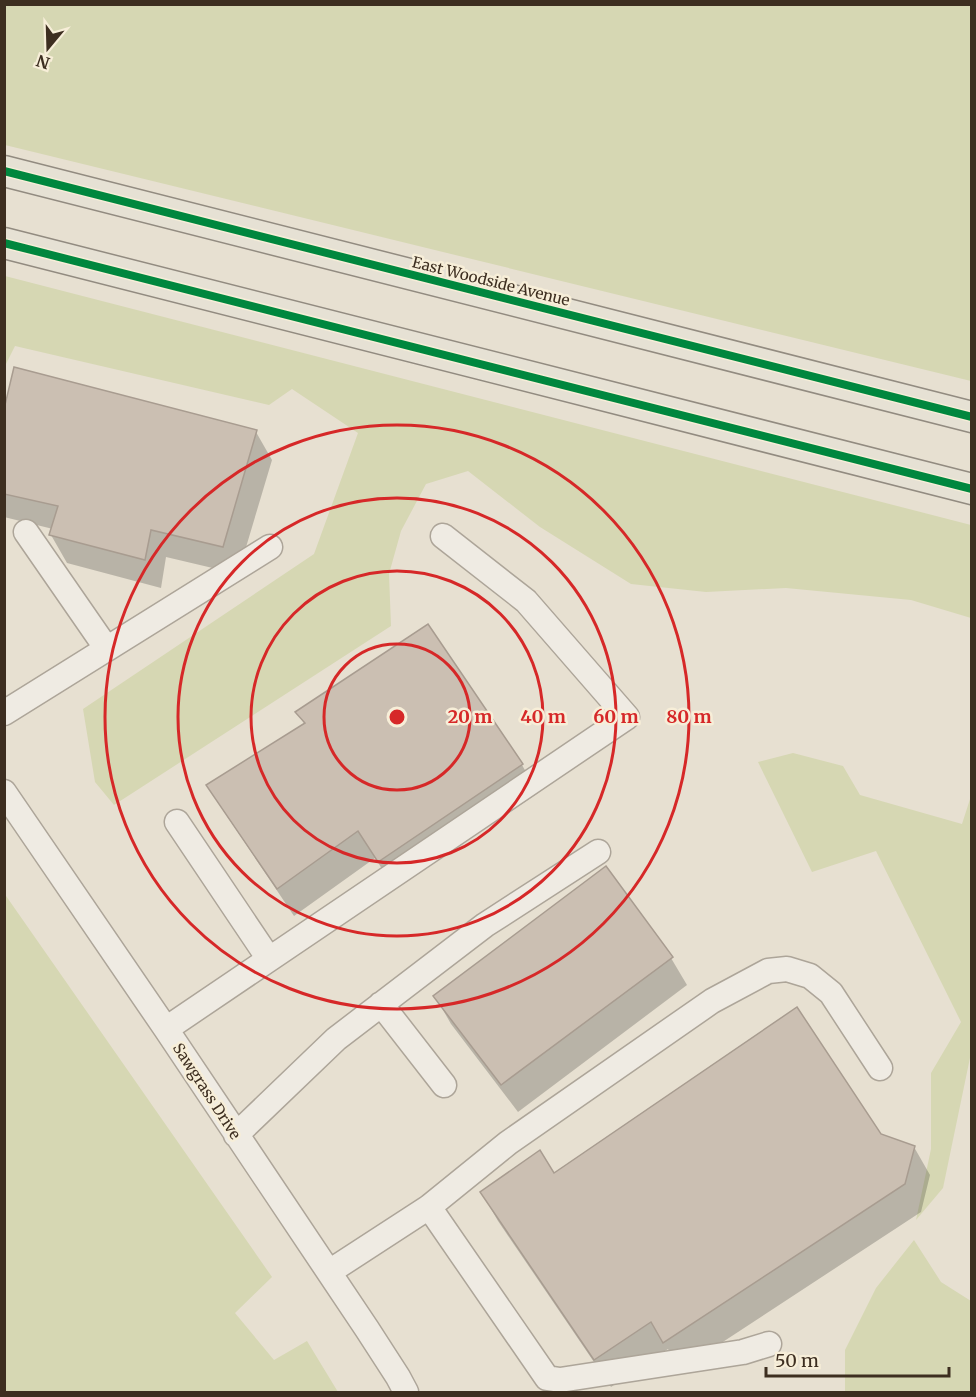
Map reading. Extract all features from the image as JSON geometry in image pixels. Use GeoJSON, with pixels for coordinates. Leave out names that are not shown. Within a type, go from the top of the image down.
{"type":"FeatureCollection","features":[{"type":"Feature","properties":{"kind":"main road","name":"East Woodside Avenue"},"geometry":{"type":"LineString","coordinates":[[4,171],[972,417]]}},
{"type":"Feature","properties":{"kind":"main road"},"geometry":{"type":"LineString","coordinates":[[4,243],[972,489]]}},
{"type":"Feature","properties":{"kind":"street"},"geometry":{"type":"LineString","coordinates":[[26,532],[107,649]]}},
{"type":"Feature","properties":{"kind":"street"},"geometry":{"type":"LineString","coordinates":[[166,1029],[627,717],[526,601],[443,536]]}},
{"type":"Feature","properties":{"kind":"street"},"geometry":{"type":"LineString","coordinates":[[4,713],[270,547]]}},
{"type":"Feature","properties":{"kind":"street","name":"Sawgrass Drive"},"geometry":{"type":"LineString","coordinates":[[4,792],[166,1029],[406,1392]]}},
{"type":"Feature","properties":{"kind":"street"},"geometry":{"type":"LineString","coordinates":[[177,822],[269,959]]}},
{"type":"Feature","properties":{"kind":"street"},"geometry":{"type":"LineString","coordinates":[[236,1135],[336,1039],[485,925],[598,852]]}},
{"type":"Feature","properties":{"kind":"street"},"geometry":{"type":"LineString","coordinates":[[328,1272],[429,1207],[508,1143],[702,1008],[768,971],[787,969],[810,976],[831,993],[880,1068]]}},
{"type":"Feature","properties":{"kind":"street"},"geometry":{"type":"LineString","coordinates":[[381,1004],[444,1085]]}},
{"type":"Feature","properties":{"kind":"street"},"geometry":{"type":"LineString","coordinates":[[429,1207],[547,1378],[560,1380],[743,1353],[769,1344]]}},
{"type":"Feature","properties":{"kind":"green space"},"geometry":{"type":"Polygon","coordinates":[[[5,4],[971,5],[971,381],[5,145],[5,4]]]}},
{"type":"Feature","properties":{"kind":"green space"},"geometry":{"type":"Polygon","coordinates":[[[5,276],[971,525],[971,618],[911,600],[786,588],[706,592],[631,584],[540,527],[468,471],[426,484],[401,531],[389,574],[391,626],[114,805],[95,782],[83,709],[314,554],[358,433],[292,389],[269,405],[15,346],[5,366],[5,276]]]}},
{"type":"Feature","properties":{"kind":"green space"},"geometry":{"type":"Polygon","coordinates":[[[793,753],[843,766],[860,795],[962,824],[971,796],[971,1053],[943,1188],[916,1220],[931,1149],[931,1073],[961,1022],[876,851],[812,872],[758,762],[793,753]]]}},
{"type":"Feature","properties":{"kind":"green space"},"geometry":{"type":"Polygon","coordinates":[[[4,893],[272,1277],[235,1313],[274,1360],[307,1341],[338,1392],[5,1392],[4,893]]]}},
{"type":"Feature","properties":{"kind":"green space"},"geometry":{"type":"Polygon","coordinates":[[[914,1240],[941,1282],[971,1301],[971,1392],[845,1392],[845,1350],[876,1288],[914,1240]]]}},
{"type":"Feature","properties":{"kind":"building"},"geometry":{"type":"Polygon","coordinates":[[[14,367],[257,430],[223,547],[151,530],[145,560],[49,535],[58,506],[4,494],[4,409],[14,367]]]}},
{"type":"Feature","properties":{"kind":"building"},"geometry":{"type":"Polygon","coordinates":[[[428,624],[523,764],[378,862],[358,831],[277,889],[206,785],[305,723],[295,712],[428,624]]]}},
{"type":"Feature","properties":{"kind":"building"},"geometry":{"type":"Polygon","coordinates":[[[606,866],[673,957],[501,1085],[433,996],[606,866]]]}},
{"type":"Feature","properties":{"kind":"building"},"geometry":{"type":"Polygon","coordinates":[[[797,1007],[881,1134],[915,1146],[905,1184],[663,1343],[651,1322],[594,1360],[480,1192],[540,1150],[554,1173],[797,1007]]]}},
{"type":"Feature","properties":{"kind":"cycle path"},"geometry":{"type":"LineString","coordinates":[[4,171],[972,417]]}},
{"type":"Feature","properties":{"kind":"cycle path"},"geometry":{"type":"LineString","coordinates":[[4,243],[972,489]]}}]}
